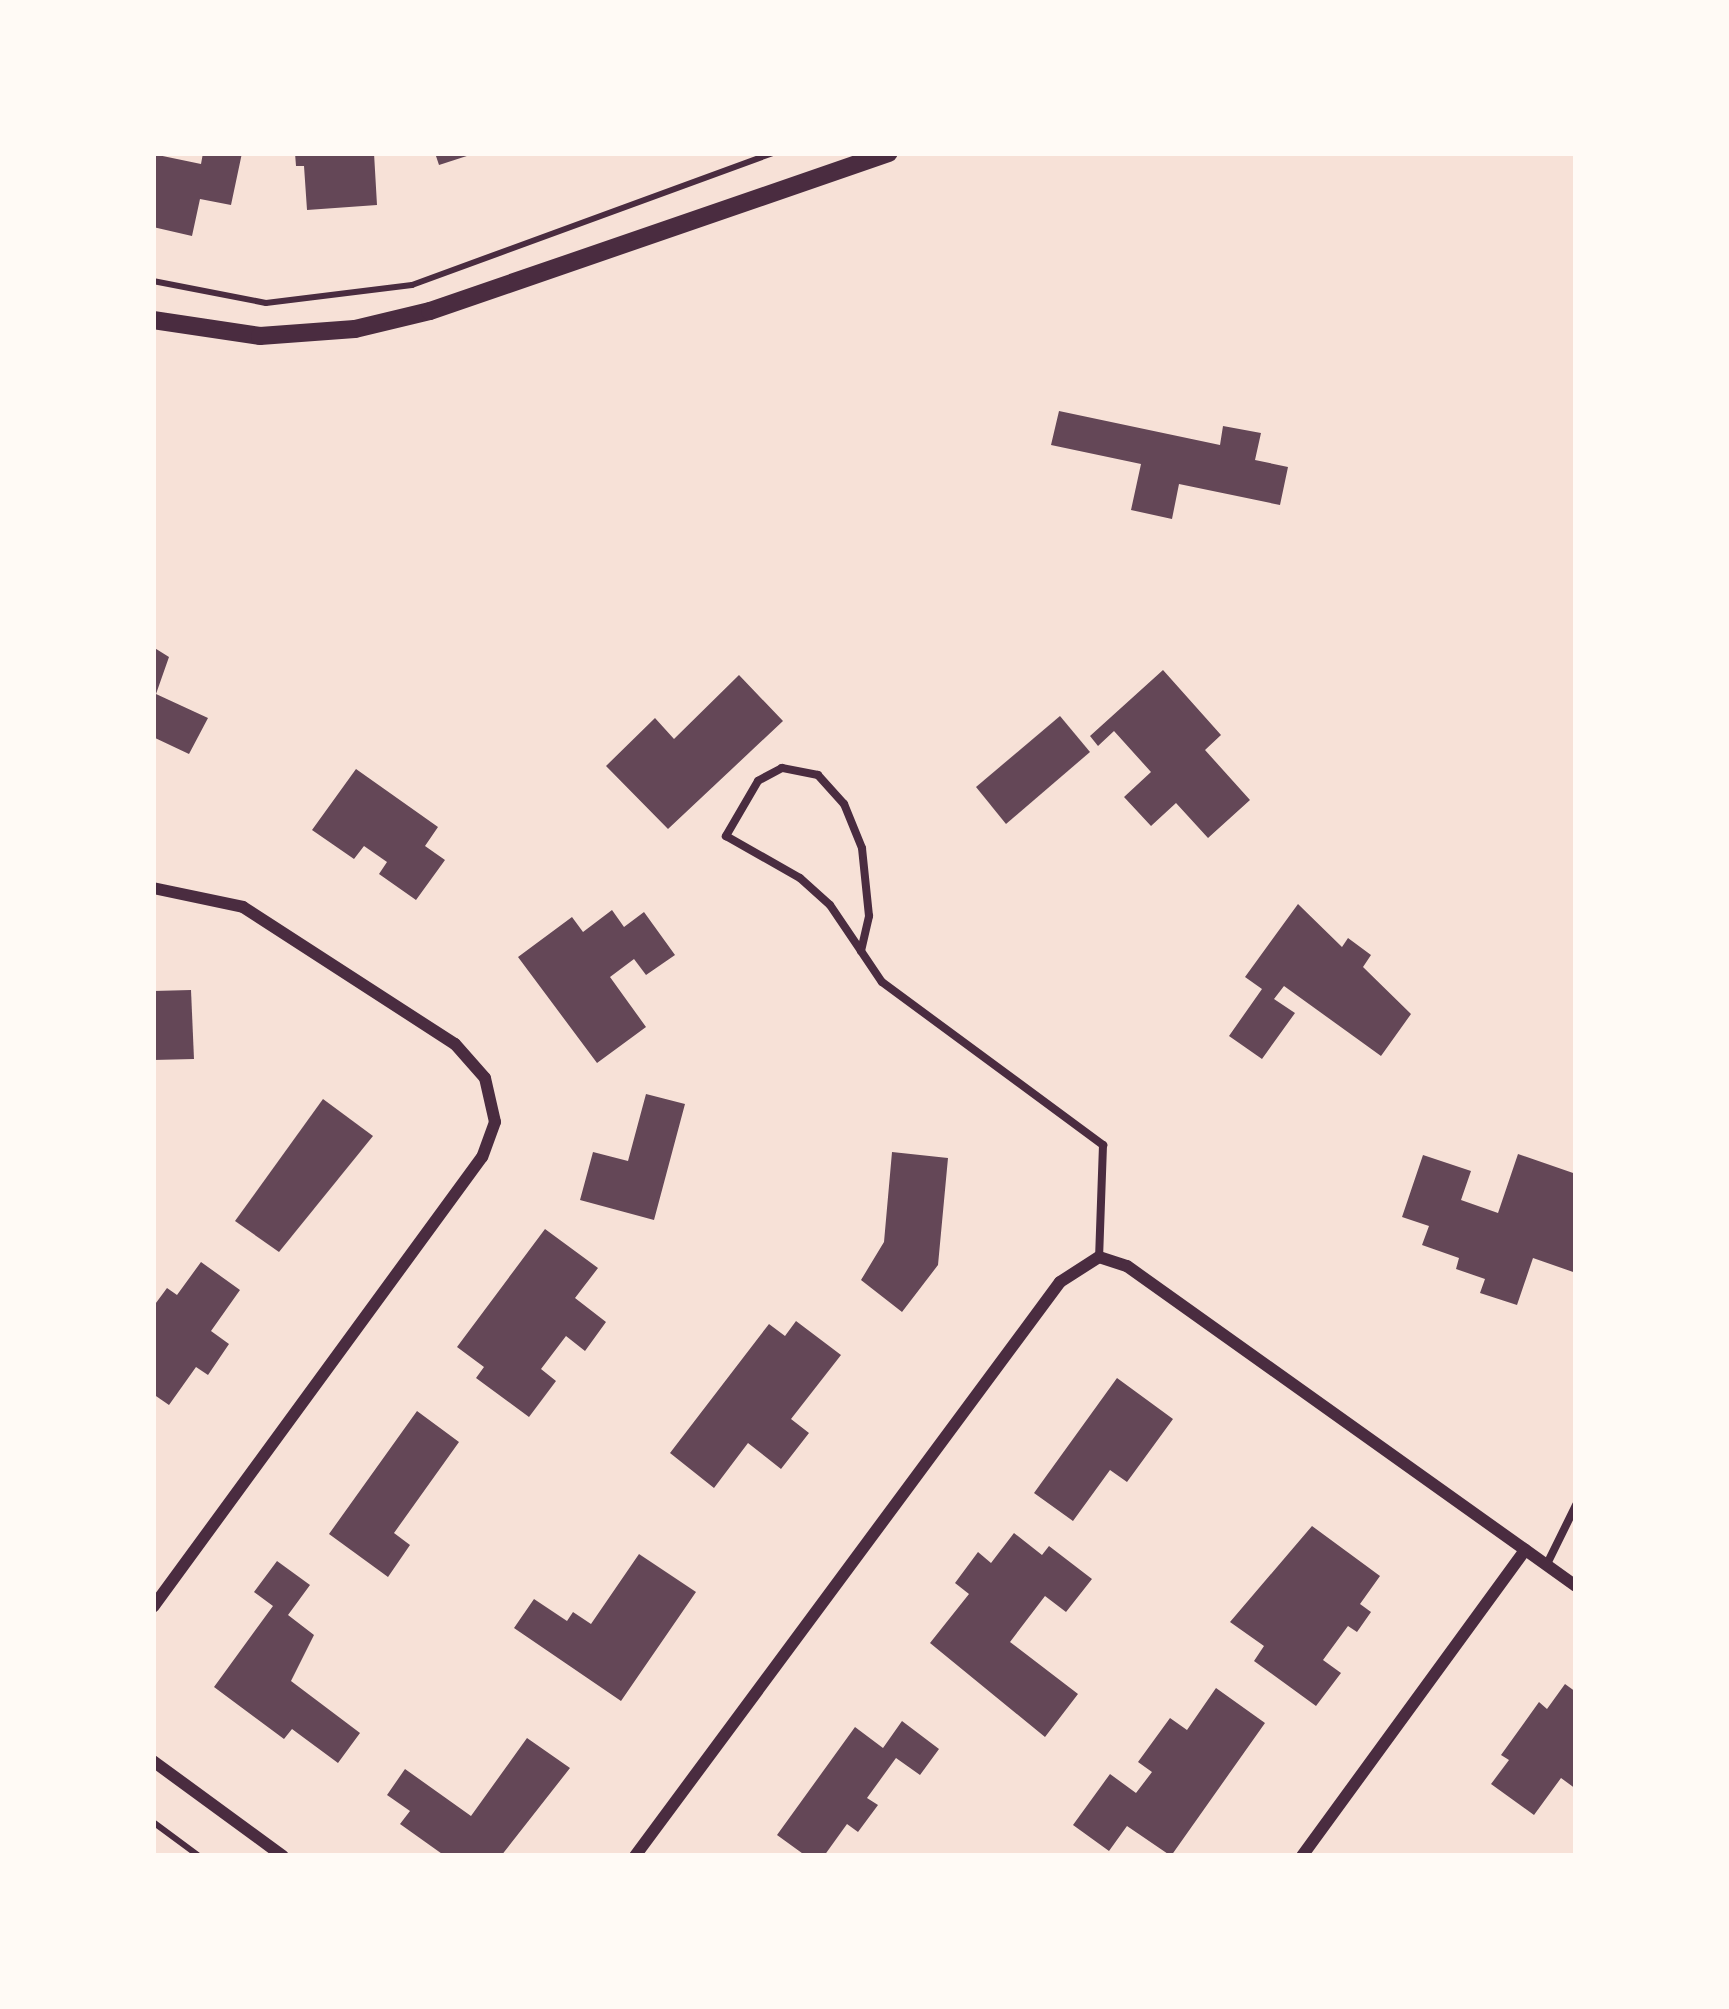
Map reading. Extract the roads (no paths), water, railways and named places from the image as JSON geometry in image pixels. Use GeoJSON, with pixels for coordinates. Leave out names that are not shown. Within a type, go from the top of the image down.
{"type":"FeatureCollection","features":[{"type":"Feature","properties":{"kind":"street"},"geometry":{"type":"LineString","coordinates":[[153,320],[260,336],[374,324],[889,153]]}},
{"type":"Feature","properties":{"kind":"street"},"geometry":{"type":"LineString","coordinates":[[153,888],[243,907],[455,1044],[485,1078],[495,1122],[482,1157],[153,1607]]}},
{"type":"Feature","properties":{"kind":"street"},"geometry":{"type":"LineString","coordinates":[[635,1856],[1060,1282],[1099,1257],[1127,1267],[1576,1586]]}},
{"type":"Feature","properties":{"kind":"street"},"geometry":{"type":"LineString","coordinates":[[1302,1856],[1525,1550]]}},
{"type":"Feature","properties":{"kind":"street"},"geometry":{"type":"LineString","coordinates":[[153,1761],[283,1856]]}},
{"type":"Feature","properties":{"kind":"lane"},"geometry":{"type":"LineString","coordinates":[[861,951],[869,916],[862,848],[844,804],[818,775],[782,768],[758,781],[726,836],[800,878],[882,982],[1103,1145],[1099,1257]]}},
{"type":"Feature","properties":{"kind":"lane"},"geometry":{"type":"LineString","coordinates":[[1547,1566],[1576,1505]]}}]}
